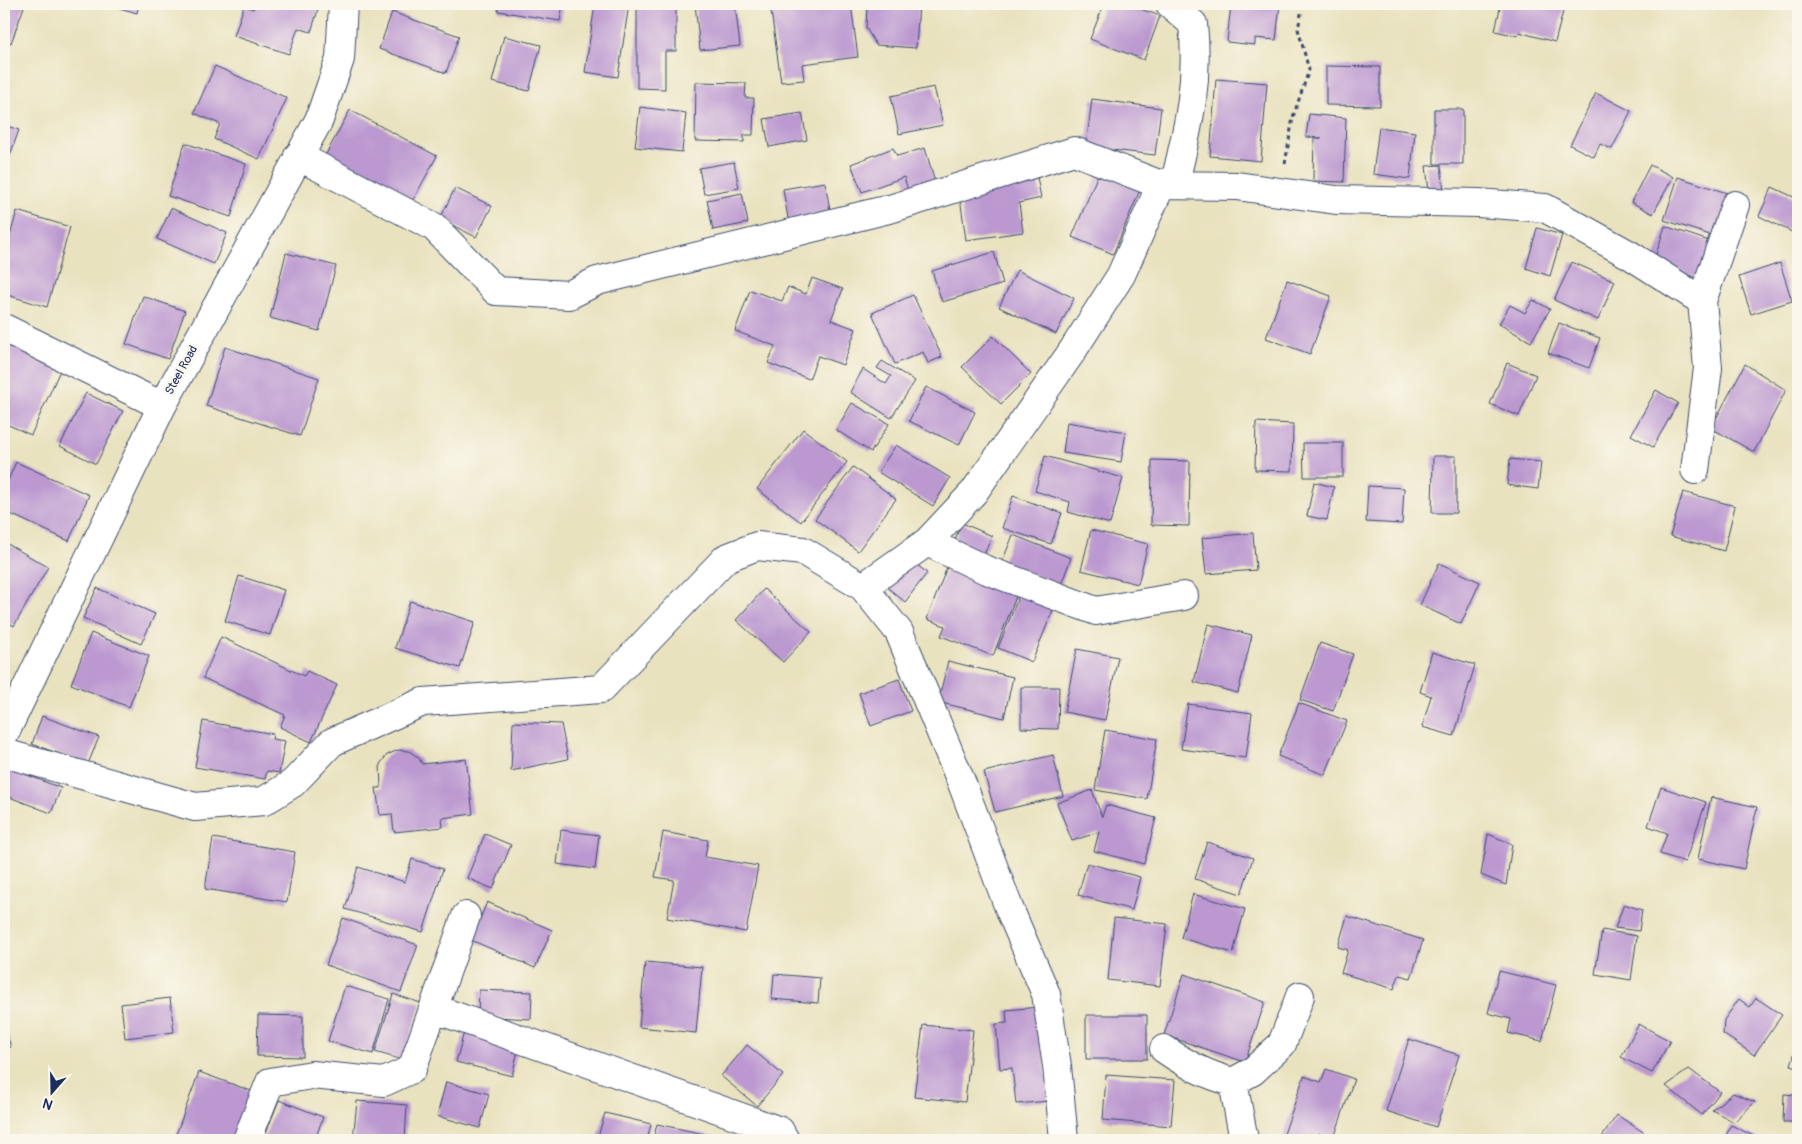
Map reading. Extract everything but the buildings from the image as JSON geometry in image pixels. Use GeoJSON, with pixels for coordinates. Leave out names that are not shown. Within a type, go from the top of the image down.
{"type":"FeatureCollection","features":[{"type":"Feature","properties":{"kind":"street","name":"Steel Road"},"geometry":{"type":"LineString","coordinates":[[4,735],[11,709],[162,406],[318,120],[340,59],[343,4]]}},
{"type":"Feature","properties":{"kind":"street"},"geometry":{"type":"LineString","coordinates":[[863,587],[927,542],[974,492],[1076,345],[1121,275],[1161,185],[1176,178],[1192,112],[1196,54],[1193,24],[1170,4]]}},
{"type":"Feature","properties":{"kind":"street"},"geometry":{"type":"LineString","coordinates":[[298,156],[434,227],[496,291],[569,295],[596,281],[893,208],[1074,151],[1161,185],[1237,186],[1336,200],[1469,202],[1545,208],[1630,255],[1702,301]]}},
{"type":"Feature","properties":{"kind":"street"},"geometry":{"type":"LineString","coordinates":[[1695,470],[1708,368],[1702,301],[1735,205]]}},
{"type":"Feature","properties":{"kind":"street"},"geometry":{"type":"LineString","coordinates":[[4,328],[162,406]]}},
{"type":"Feature","properties":{"kind":"street"},"geometry":{"type":"LineString","coordinates":[[927,542],[984,570],[1096,611],[1184,596]]}},
{"type":"Feature","properties":{"kind":"street"},"geometry":{"type":"LineString","coordinates":[[4,753],[194,807],[264,801],[293,783],[332,742],[422,702],[601,689],[726,558],[757,546],[803,551],[863,587],[899,632],[963,786],[1009,908],[1046,994],[1057,1066],[1064,1140]]}},
{"type":"Feature","properties":{"kind":"street"},"geometry":{"type":"LineString","coordinates":[[247,1140],[270,1082],[312,1076],[384,1082],[412,1069],[466,916]]}},
{"type":"Feature","properties":{"kind":"street"},"geometry":{"type":"LineString","coordinates":[[1164,1049],[1187,1065],[1209,1076],[1233,1082],[1253,1071],[1282,1044],[1300,996]]}},
{"type":"Feature","properties":{"kind":"street"},"geometry":{"type":"LineString","coordinates":[[434,1009],[780,1131],[785,1140]]}},
{"type":"Feature","properties":{"kind":"street"},"geometry":{"type":"LineString","coordinates":[[1233,1082],[1244,1140]]}},
{"type":"Feature","properties":{"kind":"path"},"geometry":{"type":"LineString","coordinates":[[1280,192],[1293,117],[1309,70],[1298,29],[1303,4]]}}]}
